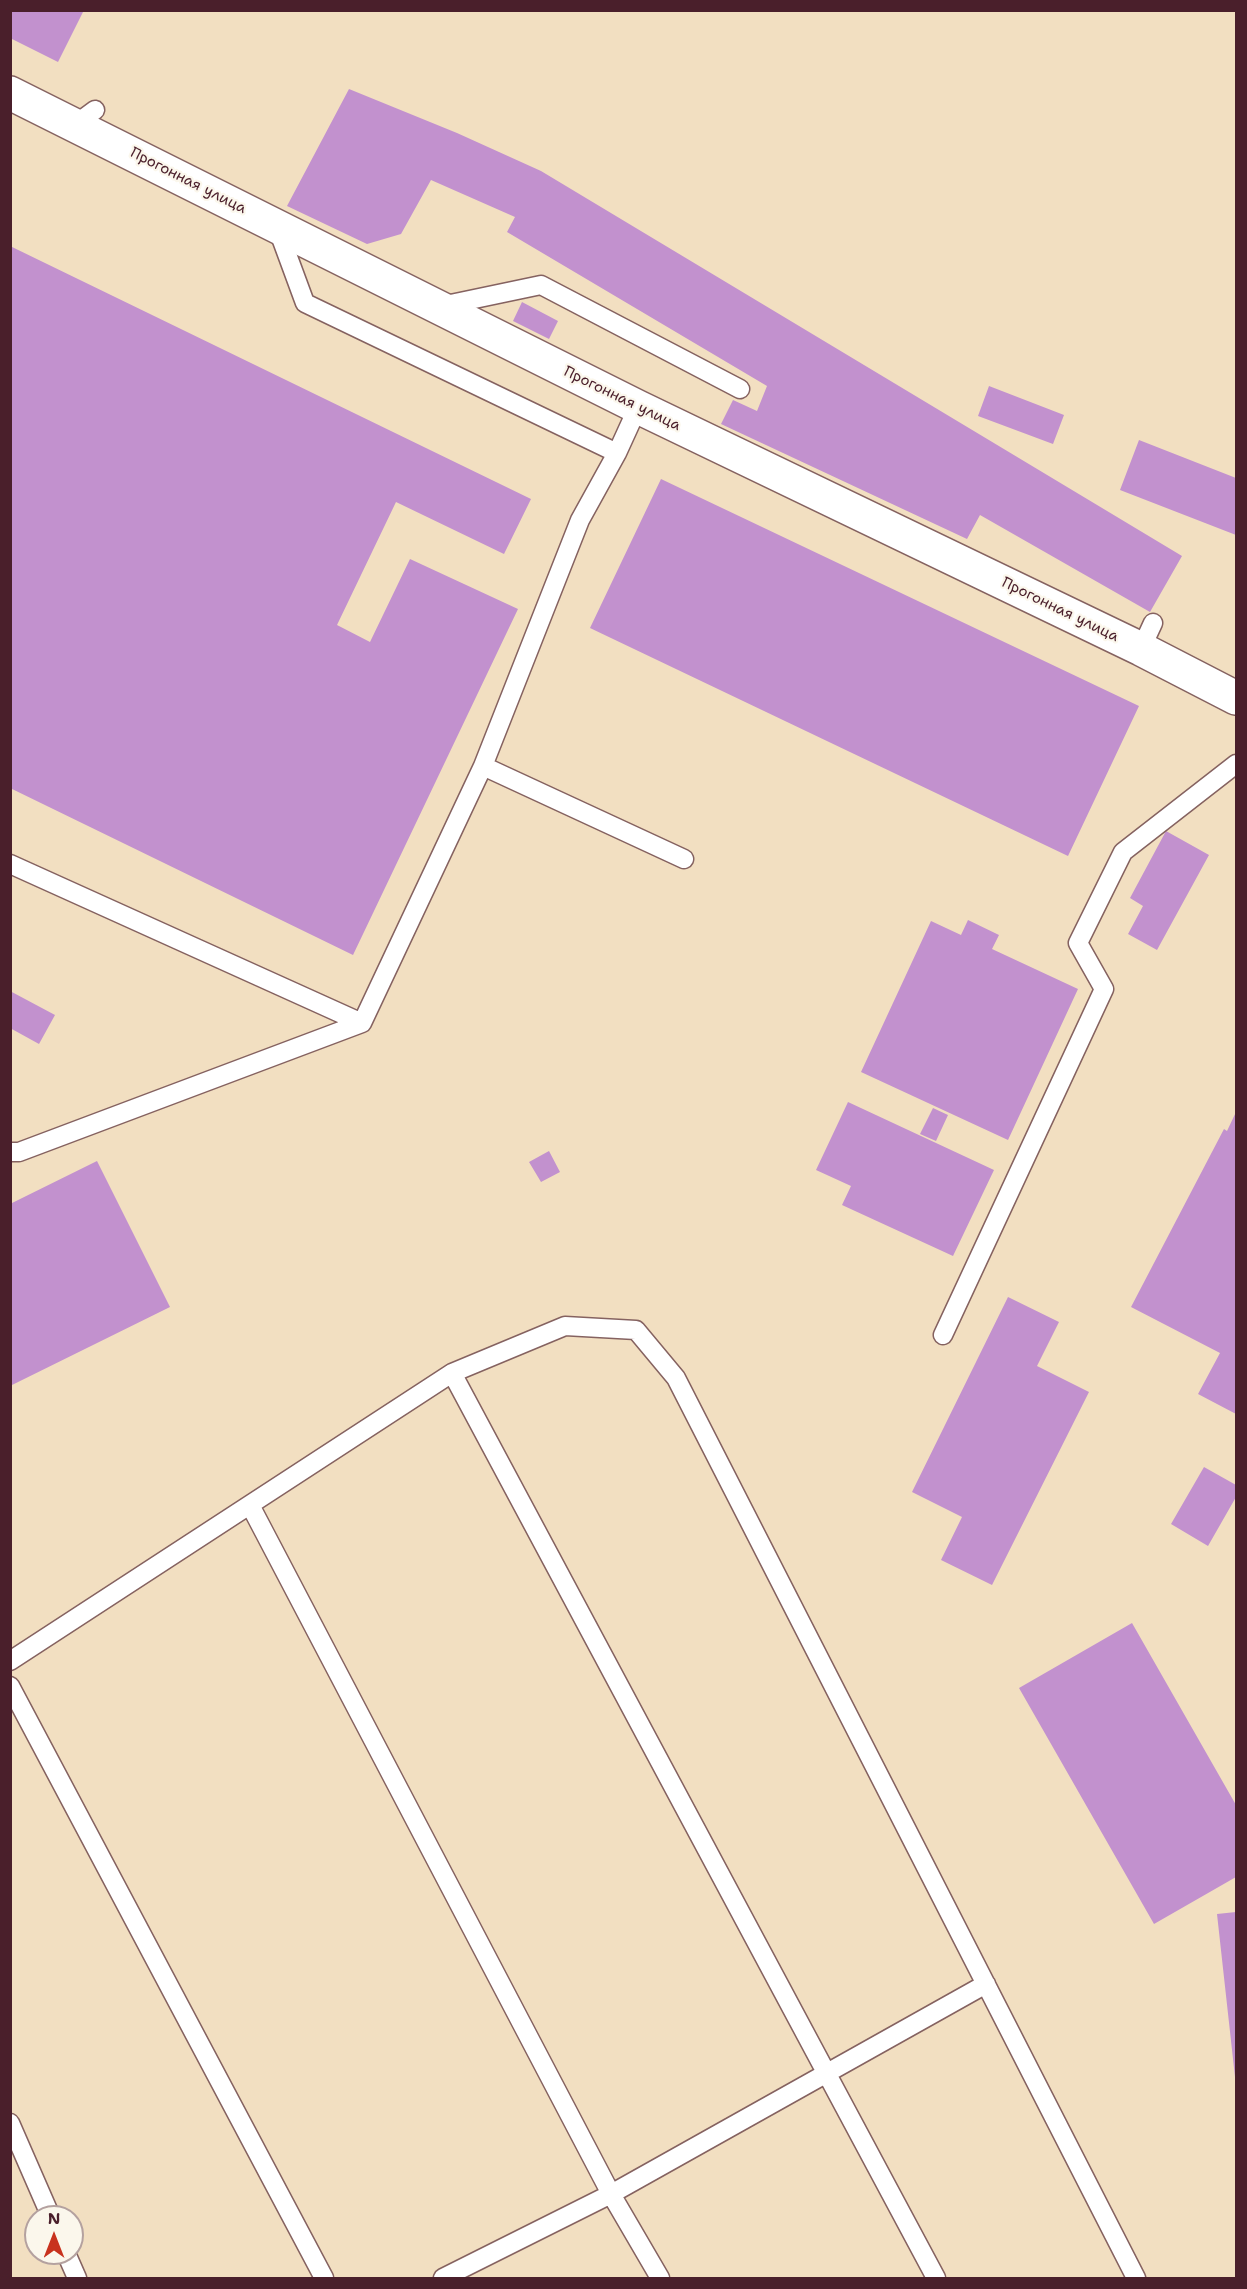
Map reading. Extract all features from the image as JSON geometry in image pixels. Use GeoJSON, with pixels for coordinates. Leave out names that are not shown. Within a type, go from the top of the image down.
{"type":"FeatureCollection","features":[{"type":"Feature","properties":{"kind":"street","name":"Прогонная улица"},"geometry":{"type":"LineString","coordinates":[[10,93],[86,117],[276,226],[638,407],[1147,636],[1236,698]]}},
{"type":"Feature","properties":{"kind":"lane"},"geometry":{"type":"LineString","coordinates":[[276,226],[305,303],[617,453]]}},
{"type":"Feature","properties":{"kind":"lane"},"geometry":{"type":"LineString","coordinates":[[437,306],[541,285],[740,389]]}},
{"type":"Feature","properties":{"kind":"lane"},"geometry":{"type":"LineString","coordinates":[[10,1152],[19,1152],[362,1023],[483,766],[580,520],[617,453],[638,407]]}},
{"type":"Feature","properties":{"kind":"lane"},"geometry":{"type":"LineString","coordinates":[[943,1335],[1104,988],[1078,943],[1123,852],[1236,764]]}},
{"type":"Feature","properties":{"kind":"lane"},"geometry":{"type":"LineString","coordinates":[[483,766],[684,859]]}},
{"type":"Feature","properties":{"kind":"lane"},"geometry":{"type":"LineString","coordinates":[[10,864],[362,1023]]}},
{"type":"Feature","properties":{"kind":"lane"},"geometry":{"type":"LineString","coordinates":[[10,1661],[452,1373],[565,1326],[636,1330],[675,1378],[1136,2278]]}},
{"type":"Feature","properties":{"kind":"lane"},"geometry":{"type":"LineString","coordinates":[[452,1373],[936,2278]]}},
{"type":"Feature","properties":{"kind":"lane"},"geometry":{"type":"LineString","coordinates":[[250,1505],[611,2194],[660,2278]]}},
{"type":"Feature","properties":{"kind":"lane"},"geometry":{"type":"LineString","coordinates":[[10,1686],[324,2278]]}},
{"type":"Feature","properties":{"kind":"lane"},"geometry":{"type":"LineString","coordinates":[[443,2278],[611,2194],[986,1984]]}},
{"type":"Feature","properties":{"kind":"lane"},"geometry":{"type":"LineString","coordinates":[[10,2123],[46,2205]]}},
{"type":"Feature","properties":{"kind":"building"},"geometry":{"type":"Polygon","coordinates":[[[10,10],[84,10],[58,62],[10,38],[10,10]]]}},
{"type":"Feature","properties":{"kind":"building"},"geometry":{"type":"Polygon","coordinates":[[[349,89],[457,133],[541,171],[1182,556],[1150,612],[980,515],[967,539],[721,424],[733,400],[757,411],[767,386],[507,232],[515,217],[431,180],[401,234],[367,244],[287,206],[349,89]]]}},
{"type":"Feature","properties":{"kind":"building"},"geometry":{"type":"Polygon","coordinates":[[[10,246],[531,499],[504,554],[396,502],[337,625],[370,642],[410,559],[518,609],[353,955],[10,788],[10,246]]]}},
{"type":"Feature","properties":{"kind":"building"},"geometry":{"type":"Polygon","coordinates":[[[522,302],[558,321],[549,339],[513,321],[522,302]]]}},
{"type":"Feature","properties":{"kind":"building"},"geometry":{"type":"Polygon","coordinates":[[[989,386],[1064,415],[1053,444],[978,416],[989,386]]]}},
{"type":"Feature","properties":{"kind":"building"},"geometry":{"type":"Polygon","coordinates":[[[1139,440],[1236,478],[1236,535],[1120,490],[1139,440]]]}},
{"type":"Feature","properties":{"kind":"building"},"geometry":{"type":"Polygon","coordinates":[[[661,479],[1139,706],[1068,856],[590,628],[661,479]]]}},
{"type":"Feature","properties":{"kind":"building"},"geometry":{"type":"Polygon","coordinates":[[[1166,831],[1209,855],[1157,950],[1128,934],[1143,906],[1130,898],[1166,831]]]}},
{"type":"Feature","properties":{"kind":"building"},"geometry":{"type":"Polygon","coordinates":[[[968,920],[999,935],[992,949],[1078,989],[1008,1140],[861,1072],[931,921],[961,935],[968,920]]]}},
{"type":"Feature","properties":{"kind":"building"},"geometry":{"type":"Polygon","coordinates":[[[10,991],[55,1015],[39,1044],[10,1028],[10,991]]]}},
{"type":"Feature","properties":{"kind":"building"},"geometry":{"type":"Polygon","coordinates":[[[848,1102],[994,1170],[953,1256],[842,1205],[851,1186],[816,1170],[848,1102]]]}},
{"type":"Feature","properties":{"kind":"building"},"geometry":{"type":"Polygon","coordinates":[[[933,1108],[948,1115],[936,1141],[920,1134],[933,1108]]]}},
{"type":"Feature","properties":{"kind":"building"},"geometry":{"type":"Polygon","coordinates":[[[1236,1112],[1236,1414],[1198,1394],[1220,1353],[1131,1307],[1224,1129],[1227,1131],[1236,1112]]]}},
{"type":"Feature","properties":{"kind":"building"},"geometry":{"type":"Polygon","coordinates":[[[549,1151],[560,1172],[541,1182],[529,1162],[549,1151]]]}},
{"type":"Feature","properties":{"kind":"building"},"geometry":{"type":"Polygon","coordinates":[[[97,1161],[170,1307],[10,1386],[10,1204],[97,1161]]]}},
{"type":"Feature","properties":{"kind":"building"},"geometry":{"type":"Polygon","coordinates":[[[1008,1297],[1059,1322],[1037,1366],[1089,1392],[992,1585],[941,1560],[962,1517],[912,1492],[1008,1297]]]}},
{"type":"Feature","properties":{"kind":"building"},"geometry":{"type":"Polygon","coordinates":[[[1204,1467],[1236,1485],[1236,1497],[1208,1546],[1171,1524],[1204,1467]]]}},
{"type":"Feature","properties":{"kind":"building"},"geometry":{"type":"Polygon","coordinates":[[[1132,1623],[1236,1805],[1236,1877],[1154,1924],[1019,1688],[1132,1623]]]}},
{"type":"Feature","properties":{"kind":"building"},"geometry":{"type":"Polygon","coordinates":[[[1236,1912],[1236,2077],[1235,2077],[1217,1914],[1236,1912]]]}}]}
